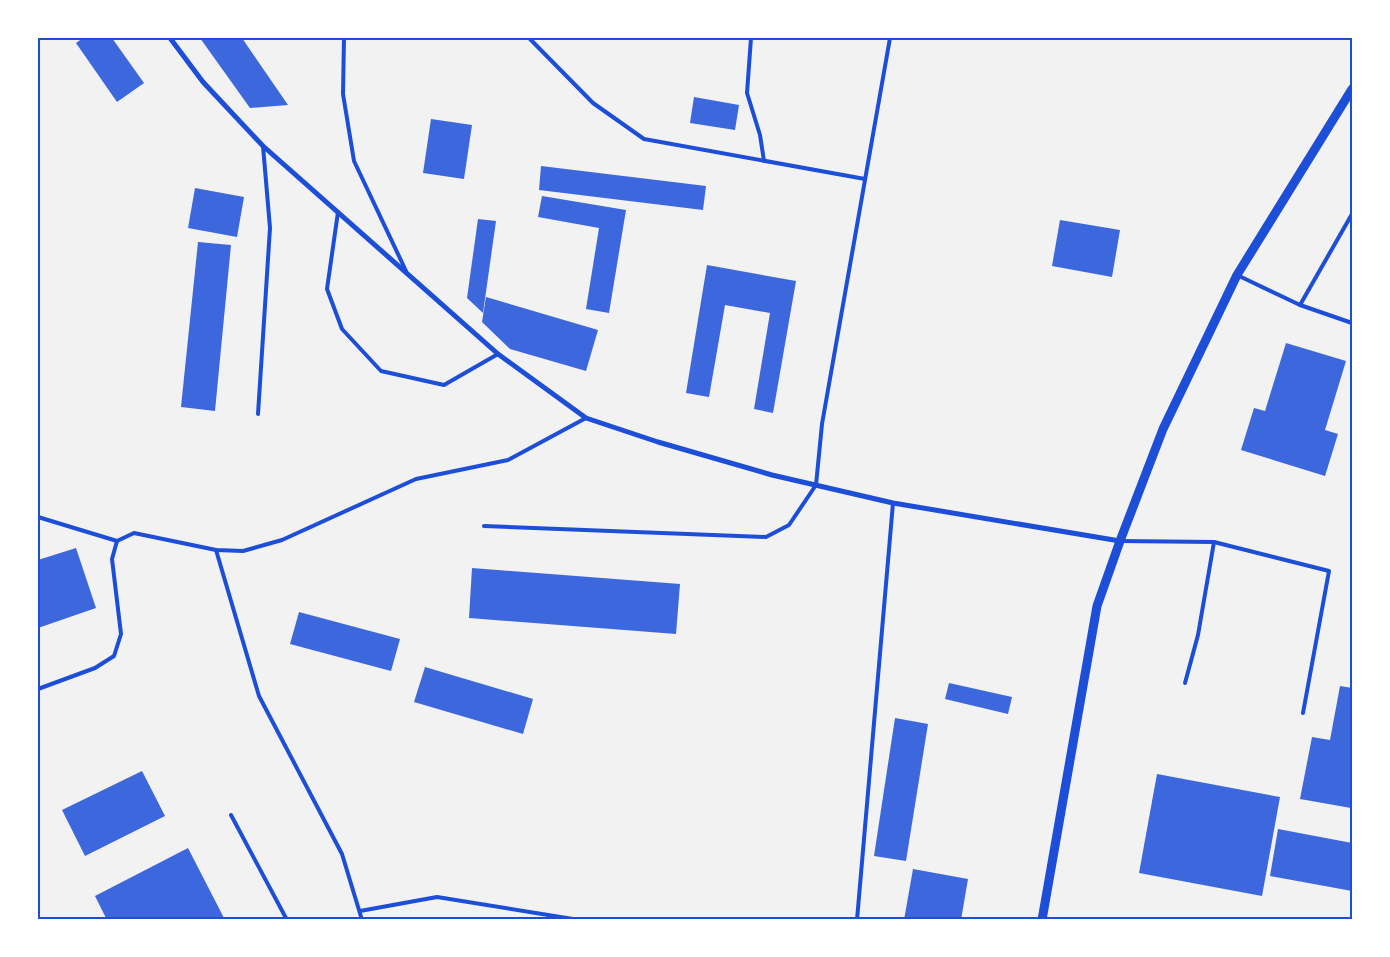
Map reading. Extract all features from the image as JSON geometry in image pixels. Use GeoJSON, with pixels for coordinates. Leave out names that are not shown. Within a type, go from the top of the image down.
{"type":"FeatureCollection","features":[{"type":"Feature","properties":{"kind":"street"},"geometry":{"type":"LineString","coordinates":[[170,38],[203,82],[263,146],[498,354],[586,418],[658,442],[772,475],[893,503],[1120,541]]}},
{"type":"Feature","properties":{"kind":"street"},"geometry":{"type":"LineString","coordinates":[[1042,920],[1097,606],[1120,541],[1163,429],[1237,275],[1352,89]]}},
{"type":"Feature","properties":{"kind":"lane"},"geometry":{"type":"LineString","coordinates":[[344,38],[343,94],[354,161],[407,273]]}},
{"type":"Feature","properties":{"kind":"lane"},"geometry":{"type":"LineString","coordinates":[[529,38],[593,103],[644,139],[865,179]]}},
{"type":"Feature","properties":{"kind":"lane"},"geometry":{"type":"LineString","coordinates":[[751,38],[747,93],[760,134],[764,161]]}},
{"type":"Feature","properties":{"kind":"lane"},"geometry":{"type":"LineString","coordinates":[[484,526],[766,537],[789,525],[816,485],[822,424],[890,38]]}},
{"type":"Feature","properties":{"kind":"lane"},"geometry":{"type":"LineString","coordinates":[[258,414],[270,228],[263,146]]}},
{"type":"Feature","properties":{"kind":"lane"},"geometry":{"type":"LineString","coordinates":[[338,212],[327,289],[342,329],[381,371],[444,386],[498,354]]}},
{"type":"Feature","properties":{"kind":"lane"},"geometry":{"type":"LineString","coordinates":[[1300,305],[1352,214]]}},
{"type":"Feature","properties":{"kind":"lane"},"geometry":{"type":"LineString","coordinates":[[1237,275],[1300,305],[1352,323]]}},
{"type":"Feature","properties":{"kind":"lane"},"geometry":{"type":"LineString","coordinates":[[38,517],[117,541],[134,533],[216,550],[243,551],[282,540],[416,479],[508,460],[586,418]]}},
{"type":"Feature","properties":{"kind":"lane"},"geometry":{"type":"LineString","coordinates":[[857,920],[893,503]]}},
{"type":"Feature","properties":{"kind":"lane"},"geometry":{"type":"LineString","coordinates":[[38,688],[96,668],[114,656],[121,634],[112,559],[117,541]]}},
{"type":"Feature","properties":{"kind":"lane"},"geometry":{"type":"LineString","coordinates":[[1120,541],[1214,542],[1329,571],[1303,713]]}},
{"type":"Feature","properties":{"kind":"lane"},"geometry":{"type":"LineString","coordinates":[[1184,683],[1198,635],[1214,542]]}},
{"type":"Feature","properties":{"kind":"lane"},"geometry":{"type":"LineString","coordinates":[[216,550],[259,696],[342,854],[362,920]]}},
{"type":"Feature","properties":{"kind":"lane"},"geometry":{"type":"LineString","coordinates":[[231,816],[287,920]]}},
{"type":"Feature","properties":{"kind":"lane"},"geometry":{"type":"LineString","coordinates":[[360,911],[436,897],[579,920]]}},
{"type":"Feature","properties":{"kind":"building"},"geometry":{"type":"Polygon","coordinates":[[[83,38],[112,38],[144,83],[117,102],[76,43],[83,38]]]}},
{"type":"Feature","properties":{"kind":"building"},"geometry":{"type":"Polygon","coordinates":[[[200,38],[242,38],[288,105],[250,108],[200,38]]]}},
{"type":"Feature","properties":{"kind":"building"},"geometry":{"type":"Polygon","coordinates":[[[694,97],[739,105],[735,130],[690,123],[694,97]]]}},
{"type":"Feature","properties":{"kind":"building"},"geometry":{"type":"Polygon","coordinates":[[[431,119],[472,125],[464,179],[423,173],[431,119]]]}},
{"type":"Feature","properties":{"kind":"building"},"geometry":{"type":"Polygon","coordinates":[[[541,166],[706,186],[703,210],[539,190],[541,166]]]}},
{"type":"Feature","properties":{"kind":"building"},"geometry":{"type":"Polygon","coordinates":[[[195,188],[244,197],[237,237],[188,228],[195,188]]]}},
{"type":"Feature","properties":{"kind":"building"},"geometry":{"type":"Polygon","coordinates":[[[542,196],[626,210],[609,313],[586,309],[599,228],[538,217],[542,196]]]}},
{"type":"Feature","properties":{"kind":"building"},"geometry":{"type":"Polygon","coordinates":[[[478,219],[496,221],[483,313],[467,298],[478,219]]]}},
{"type":"Feature","properties":{"kind":"building"},"geometry":{"type":"Polygon","coordinates":[[[1060,220],[1120,230],[1112,277],[1052,266],[1060,220]]]}},
{"type":"Feature","properties":{"kind":"building"},"geometry":{"type":"Polygon","coordinates":[[[198,242],[231,245],[215,411],[181,407],[198,242]]]}},
{"type":"Feature","properties":{"kind":"building"},"geometry":{"type":"Polygon","coordinates":[[[707,265],[796,281],[773,413],[754,409],[770,313],[725,305],[709,397],[686,393],[707,265]]]}},
{"type":"Feature","properties":{"kind":"building"},"geometry":{"type":"Polygon","coordinates":[[[486,297],[598,330],[586,371],[510,349],[482,322],[486,297]]]}},
{"type":"Feature","properties":{"kind":"building"},"geometry":{"type":"Polygon","coordinates":[[[1286,343],[1346,361],[1325,430],[1338,434],[1325,476],[1241,450],[1254,408],[1265,411],[1286,343]]]}},
{"type":"Feature","properties":{"kind":"building"},"geometry":{"type":"Polygon","coordinates":[[[76,548],[96,608],[38,628],[38,560],[76,548]]]}},
{"type":"Feature","properties":{"kind":"building"},"geometry":{"type":"Polygon","coordinates":[[[472,568],[680,584],[676,634],[469,618],[472,568]]]}},
{"type":"Feature","properties":{"kind":"building"},"geometry":{"type":"Polygon","coordinates":[[[299,612],[400,639],[391,671],[290,644],[299,612]]]}},
{"type":"Feature","properties":{"kind":"building"},"geometry":{"type":"Polygon","coordinates":[[[425,667],[533,699],[523,734],[414,702],[425,667]]]}},
{"type":"Feature","properties":{"kind":"building"},"geometry":{"type":"Polygon","coordinates":[[[949,683],[1012,697],[1008,714],[945,699],[949,683]]]}},
{"type":"Feature","properties":{"kind":"building"},"geometry":{"type":"Polygon","coordinates":[[[1340,686],[1352,688],[1351,808],[1300,799],[1312,737],[1330,740],[1340,686]]]}},
{"type":"Feature","properties":{"kind":"building"},"geometry":{"type":"Polygon","coordinates":[[[895,718],[928,724],[906,861],[874,856],[895,718]]]}},
{"type":"Feature","properties":{"kind":"building"},"geometry":{"type":"Polygon","coordinates":[[[142,771],[165,816],[85,856],[62,810],[142,771]]]}},
{"type":"Feature","properties":{"kind":"building"},"geometry":{"type":"Polygon","coordinates":[[[1157,774],[1280,797],[1262,896],[1139,873],[1157,774]]]}},
{"type":"Feature","properties":{"kind":"building"},"geometry":{"type":"Polygon","coordinates":[[[1278,829],[1352,843],[1352,891],[1270,876],[1278,829]]]}},
{"type":"Feature","properties":{"kind":"building"},"geometry":{"type":"Polygon","coordinates":[[[188,848],[225,920],[107,920],[95,896],[188,848]]]}},
{"type":"Feature","properties":{"kind":"building"},"geometry":{"type":"Polygon","coordinates":[[[913,869],[968,879],[961,920],[904,920],[913,869]]]}}]}
